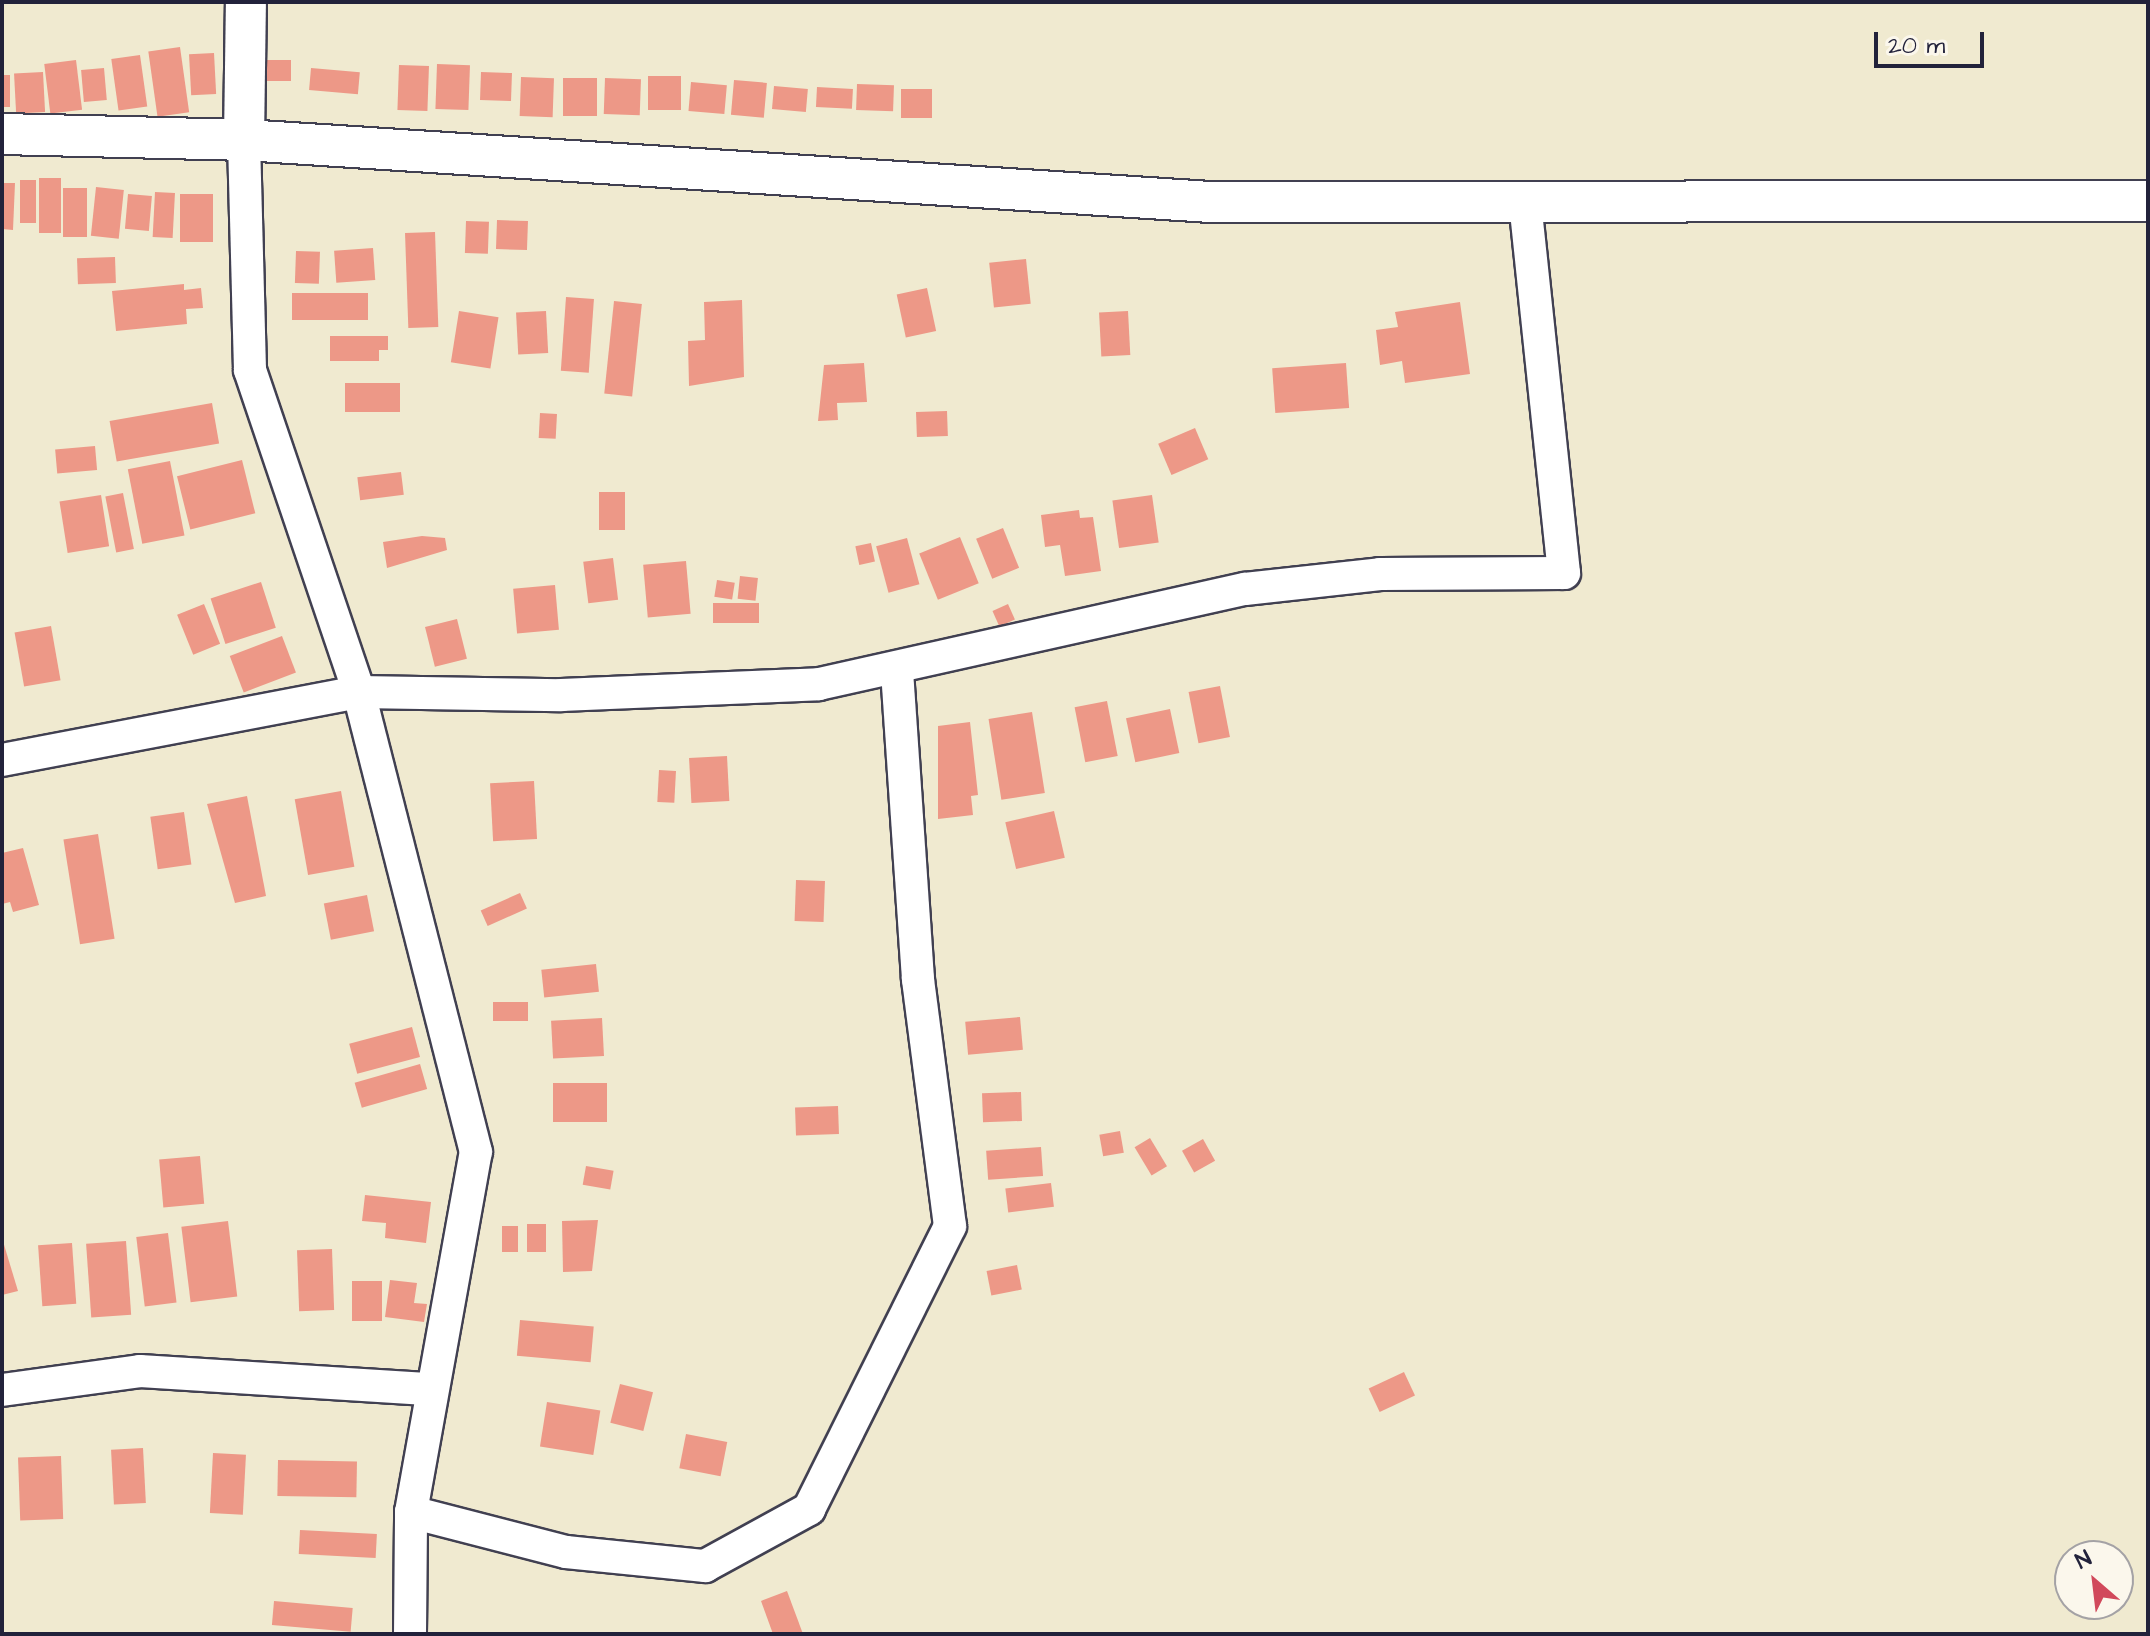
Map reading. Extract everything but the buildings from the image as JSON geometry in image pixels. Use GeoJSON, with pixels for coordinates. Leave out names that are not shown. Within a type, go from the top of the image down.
{"type":"FeatureCollection","features":[{"type":"Feature","properties":{"kind":"street"},"geometry":{"type":"LineString","coordinates":[[246,2],[244,140],[250,370],[359,692],[476,1152],[430,1389],[411,1512],[410,1634]]}},
{"type":"Feature","properties":{"kind":"street"},"geometry":{"type":"LineString","coordinates":[[2,134],[244,140],[1210,202],[2148,201]]}},
{"type":"Feature","properties":{"kind":"street"},"geometry":{"type":"LineString","coordinates":[[2,760],[359,692],[561,695],[819,684],[1245,589],[1380,574],[1564,573],[1525,201]]}},
{"type":"Feature","properties":{"kind":"street"},"geometry":{"type":"LineString","coordinates":[[411,1512],[566,1552],[705,1566],[809,1509],[950,1226],[918,979],[897,668]]}},
{"type":"Feature","properties":{"kind":"street"},"geometry":{"type":"LineString","coordinates":[[2,1390],[140,1371],[430,1389]]}}]}
